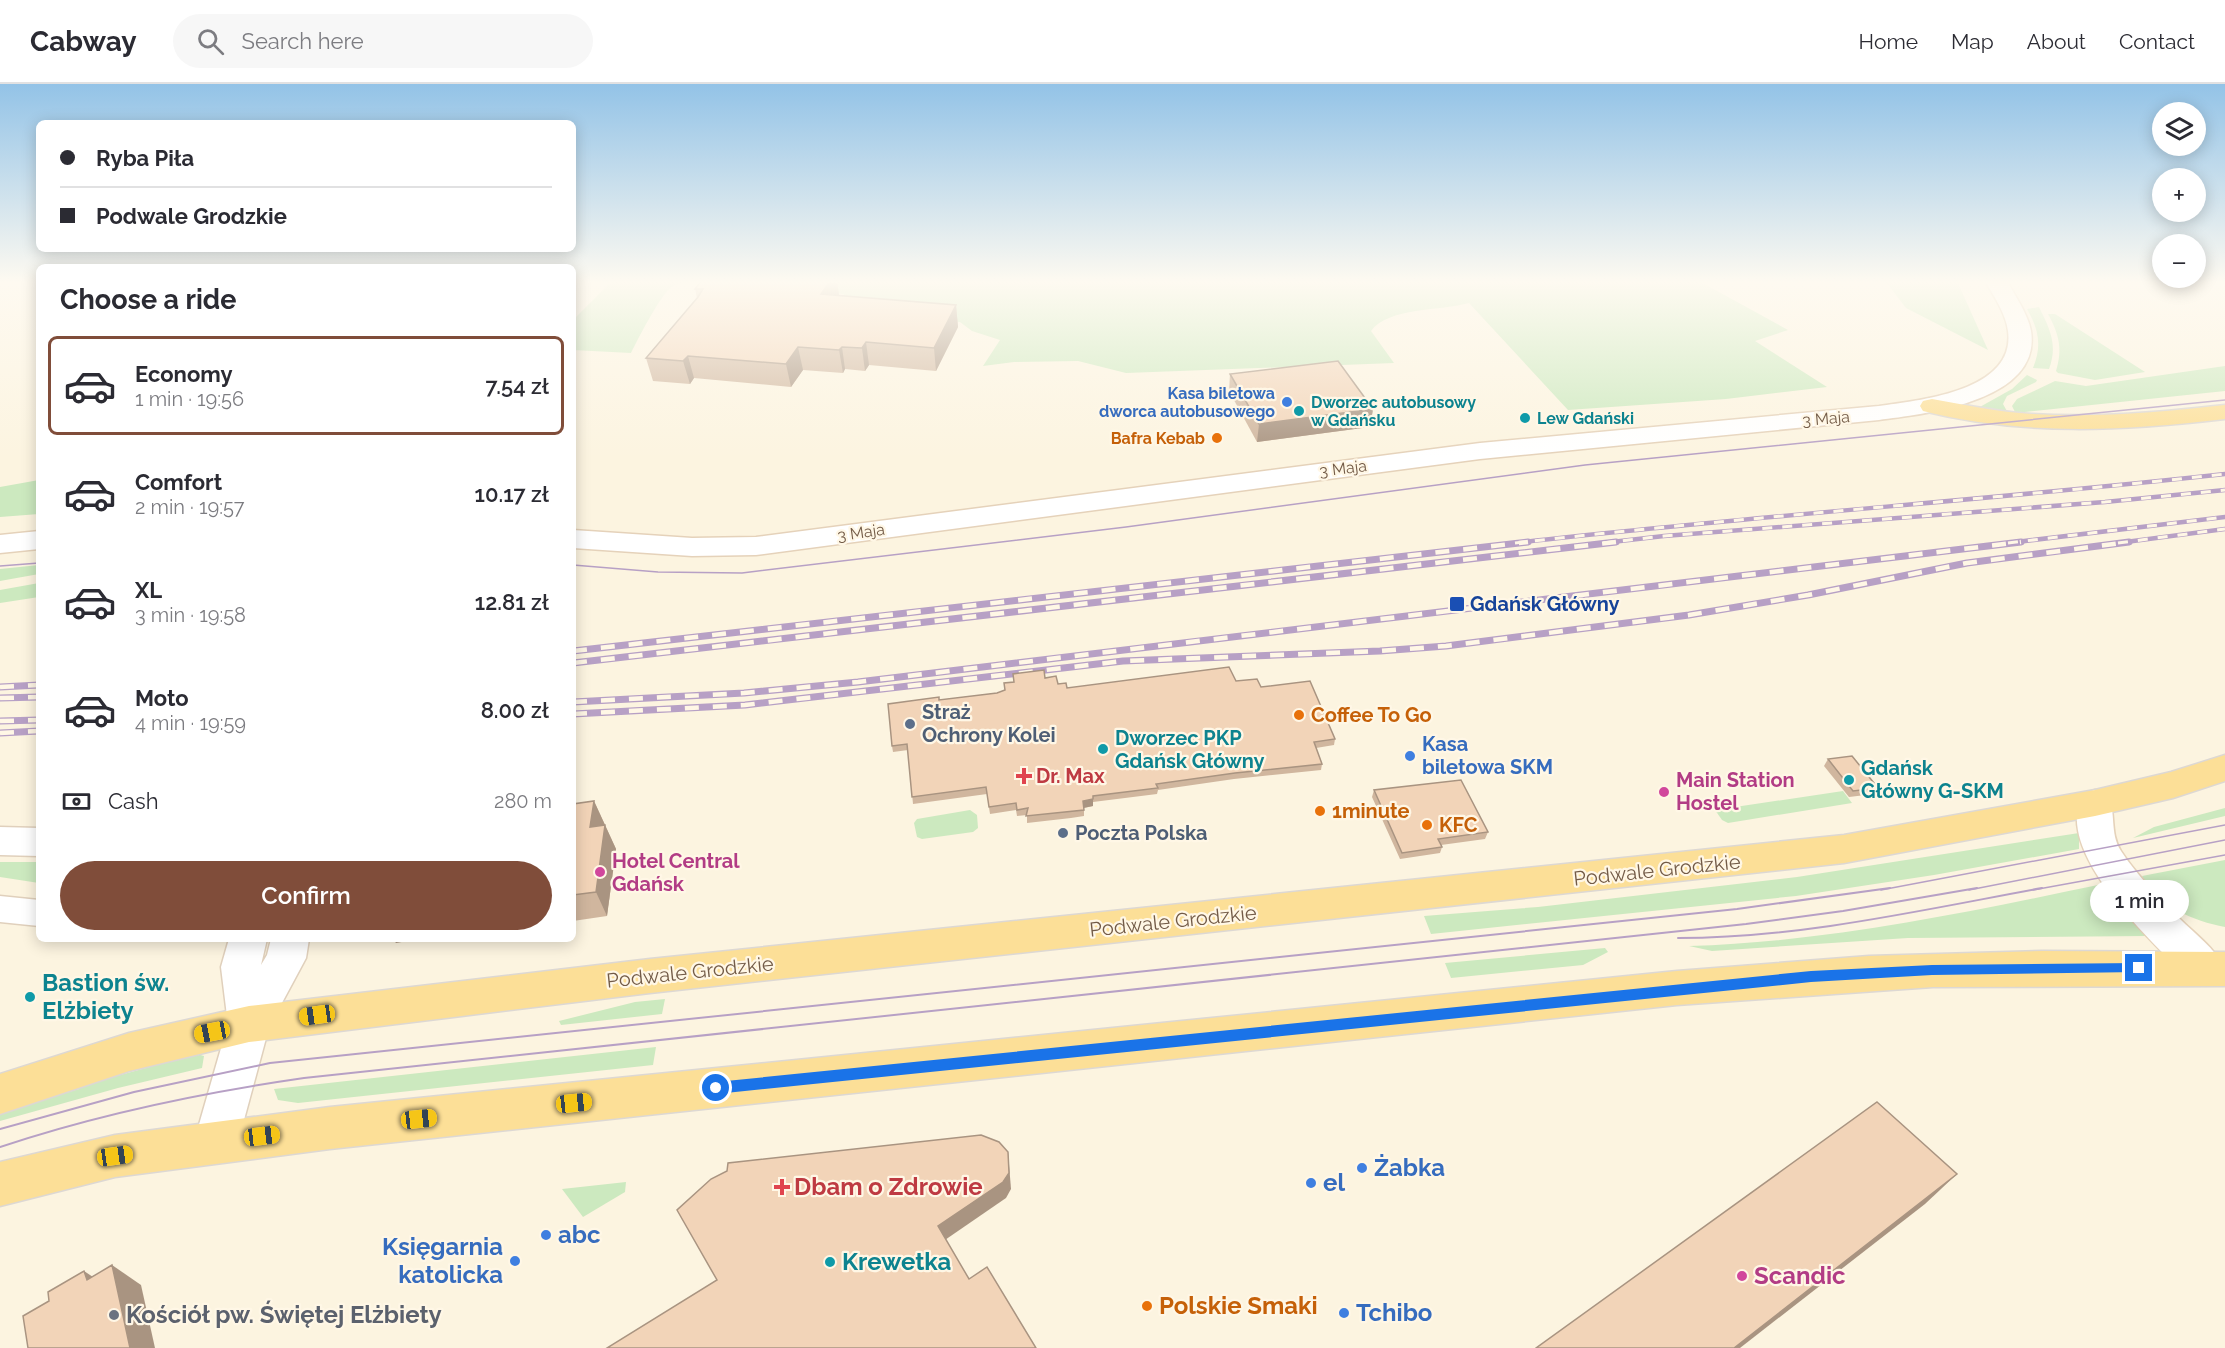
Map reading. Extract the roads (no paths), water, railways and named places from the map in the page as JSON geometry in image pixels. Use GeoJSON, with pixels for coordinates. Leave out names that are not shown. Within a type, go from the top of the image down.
{"type":"FeatureCollection","features":[{"type":"Feature","properties":{"kind":"main road","name":"3 Maja"},"geometry":{"type":"LineString","coordinates":[[576,539],[692,548],[756,546],[1480,451],[1932,406],[1972,394],[1997,380],[2012,367],[2020,353],[2020,340]]}},
{"type":"Feature","properties":{"kind":"main road"},"geometry":{"type":"LineString","coordinates":[[1932,406],[1992,417],[2046,422],[2116,423],[2225,412]]}},
{"type":"Feature","properties":{"kind":"main road"},"geometry":{"type":"LineString","coordinates":[[0,544],[36,540]]}},
{"type":"Feature","properties":{"kind":"main road","name":"Podwale Grodzkie"},"geometry":{"type":"LineString","coordinates":[[0,1094],[129,1052],[249,1024],[363,1008],[638,977],[1844,849],[2095,803],[2173,785],[2225,768]]}},
{"type":"Feature","properties":{"kind":"main road"},"geometry":{"type":"LineString","coordinates":[[2095,803],[2094,825],[2101,849],[2109,863],[2159,922],[2218,975]]}},
{"type":"Feature","properties":{"kind":"main road"},"geometry":{"type":"LineString","coordinates":[[0,841],[36,842]]}},
{"type":"Feature","properties":{"kind":"main road"},"geometry":{"type":"LineString","coordinates":[[247,942],[241,967],[249,1024]]}},
{"type":"Feature","properties":{"kind":"main road"},"geometry":{"type":"LineString","coordinates":[[216,1142],[249,1024],[286,958],[289,942]]}},
{"type":"Feature","properties":{"kind":"main road"},"geometry":{"type":"LineString","coordinates":[[0,1184],[115,1156],[330,1128],[1811,976],[1993,968],[2218,975]]}},
{"type":"Feature","properties":{"kind":"street"},"geometry":{"type":"LineString","coordinates":[[0,909],[36,913]]}},
{"type":"Feature","properties":{"kind":"tram line"},"geometry":{"type":"LineString","coordinates":[[576,565],[658,572],[742,573],[1126,527],[1585,465],[2225,400]]}},
{"type":"Feature","properties":{"kind":"tram line"},"geometry":{"type":"LineString","coordinates":[[0,566],[36,563]]}},
{"type":"Feature","properties":{"kind":"tram line"},"geometry":{"type":"LineString","coordinates":[[1881,890],[2225,825]]}},
{"type":"Feature","properties":{"kind":"tram line"},"geometry":{"type":"LineString","coordinates":[[1969,890],[2225,840]]}},
{"type":"Feature","properties":{"kind":"tram line"},"geometry":{"type":"LineString","coordinates":[[2033,890],[2225,855]]}},
{"type":"Feature","properties":{"kind":"tram line"},"geometry":{"type":"LineString","coordinates":[[0,1129],[134,1092],[270,1063],[1737,909],[1890,888]]}},
{"type":"Feature","properties":{"kind":"tram line"},"geometry":{"type":"LineString","coordinates":[[0,1147],[75,1124],[150,1106],[227,1090],[304,1078],[1746,924],[1843,911],[1977,888]]}},
{"type":"Feature","properties":{"kind":"tram line"},"geometry":{"type":"LineString","coordinates":[[1678,938],[1724,937],[1815,928],[2042,888]]}},
{"type":"Feature","properties":{"kind":"railway"},"geometry":{"type":"LineString","coordinates":[[1515,543],[2225,474]]}},
{"type":"Feature","properties":{"kind":"railway"},"geometry":{"type":"LineString","coordinates":[[1603,543],[2225,490]]}},
{"type":"Feature","properties":{"kind":"railway"},"geometry":{"type":"LineString","coordinates":[[2008,543],[2225,517]]}},
{"type":"Feature","properties":{"kind":"railway"},"geometry":{"type":"LineString","coordinates":[[2118,543],[2225,529]]}},
{"type":"Feature","properties":{"kind":"railway"},"geometry":{"type":"LineString","coordinates":[[576,651],[1528,542]]}},
{"type":"Feature","properties":{"kind":"railway"},"geometry":{"type":"LineString","coordinates":[[576,663],[1616,542]]}},
{"type":"Feature","properties":{"kind":"railway"},"geometry":{"type":"LineString","coordinates":[[576,702],[744,693],[858,682],[2021,542]]}},
{"type":"Feature","properties":{"kind":"railway"},"geometry":{"type":"LineString","coordinates":[[576,714],[745,705],[1123,661],[1380,651],[1446,646],[1689,615],[1808,595],[1967,563],[2129,542]]}},
{"type":"Feature","properties":{"kind":"railway"},"geometry":{"type":"LineString","coordinates":[[0,687],[36,685]]}},
{"type":"Feature","properties":{"kind":"railway"},"geometry":{"type":"LineString","coordinates":[[0,698],[36,697]]}},
{"type":"Feature","properties":{"kind":"railway"},"geometry":{"type":"LineString","coordinates":[[0,721],[36,720]]}},
{"type":"Feature","properties":{"kind":"railway"},"geometry":{"type":"LineString","coordinates":[[0,733],[36,731]]}},
{"type":"Feature","properties":{"kind":"place","name":"Kasa biletowa dworca autobusowego"},"geometry":{"type":"Point","coordinates":[1287,402]}},
{"type":"Feature","properties":{"kind":"place","name":"Dworzec autobusowy w Gdańsku"},"geometry":{"type":"Point","coordinates":[1299,411]}},
{"type":"Feature","properties":{"kind":"place","name":"Lew Gdański"},"geometry":{"type":"Point","coordinates":[1525,418]}},
{"type":"Feature","properties":{"kind":"place","name":"Bafra Kebab"},"geometry":{"type":"Point","coordinates":[1217,438]}},
{"type":"Feature","properties":{"kind":"place","name":"Gdańsk Główny"},"geometry":{"type":"Point","coordinates":[1457,604]}},
{"type":"Feature","properties":{"kind":"place","name":"Coffee To Go"},"geometry":{"type":"Point","coordinates":[1299,715]}},
{"type":"Feature","properties":{"kind":"place","name":"Straż Ochrony Kolei"},"geometry":{"type":"Point","coordinates":[910,724]}},
{"type":"Feature","properties":{"kind":"place","name":"Dworzec PKP Gdańsk Główny"},"geometry":{"type":"Point","coordinates":[1103,749]}},
{"type":"Feature","properties":{"kind":"place","name":"Kasa biletowa SKM"},"geometry":{"type":"Point","coordinates":[1410,756]}},
{"type":"Feature","properties":{"kind":"place","name":"Dr. Max"},"geometry":{"type":"Point","coordinates":[1024,776]}},
{"type":"Feature","properties":{"kind":"place","name":"Gdańsk Główny G-SKM"},"geometry":{"type":"Point","coordinates":[1849,780]}},
{"type":"Feature","properties":{"kind":"place","name":"Main Station Hostel"},"geometry":{"type":"Point","coordinates":[1664,792]}},
{"type":"Feature","properties":{"kind":"place","name":"1minute"},"geometry":{"type":"Point","coordinates":[1320,811]}},
{"type":"Feature","properties":{"kind":"place","name":"KFC"},"geometry":{"type":"Point","coordinates":[1427,825]}},
{"type":"Feature","properties":{"kind":"place","name":"Poczta Polska"},"geometry":{"type":"Point","coordinates":[1063,833]}},
{"type":"Feature","properties":{"kind":"place","name":"Hotel Central Gdańsk"},"geometry":{"type":"Point","coordinates":[600,872]}},
{"type":"Feature","properties":{"kind":"place","name":"Bastion św. Elżbiety"},"geometry":{"type":"Point","coordinates":[30,997]}},
{"type":"Feature","properties":{"kind":"place","name":"Żabka"},"geometry":{"type":"Point","coordinates":[1362,1168]}},
{"type":"Feature","properties":{"kind":"place","name":"el"},"geometry":{"type":"Point","coordinates":[1311,1183]}},
{"type":"Feature","properties":{"kind":"place","name":"Dbam o Zdrowie"},"geometry":{"type":"Point","coordinates":[782,1187]}},
{"type":"Feature","properties":{"kind":"place","name":"abc"},"geometry":{"type":"Point","coordinates":[546,1235]}},
{"type":"Feature","properties":{"kind":"place","name":"Księgarnia katolicka"},"geometry":{"type":"Point","coordinates":[515,1261]}},
{"type":"Feature","properties":{"kind":"place","name":"Krewetka"},"geometry":{"type":"Point","coordinates":[830,1262]}},
{"type":"Feature","properties":{"kind":"place","name":"Scandic"},"geometry":{"type":"Point","coordinates":[1742,1276]}},
{"type":"Feature","properties":{"kind":"place","name":"Polskie Smaki"},"geometry":{"type":"Point","coordinates":[1147,1306]}},
{"type":"Feature","properties":{"kind":"place","name":"Tchibo"},"geometry":{"type":"Point","coordinates":[1344,1313]}},
{"type":"Feature","properties":{"kind":"place","name":"Kościół pw. Świętej Elżbiety"},"geometry":{"type":"Point","coordinates":[114,1315]}}]}
